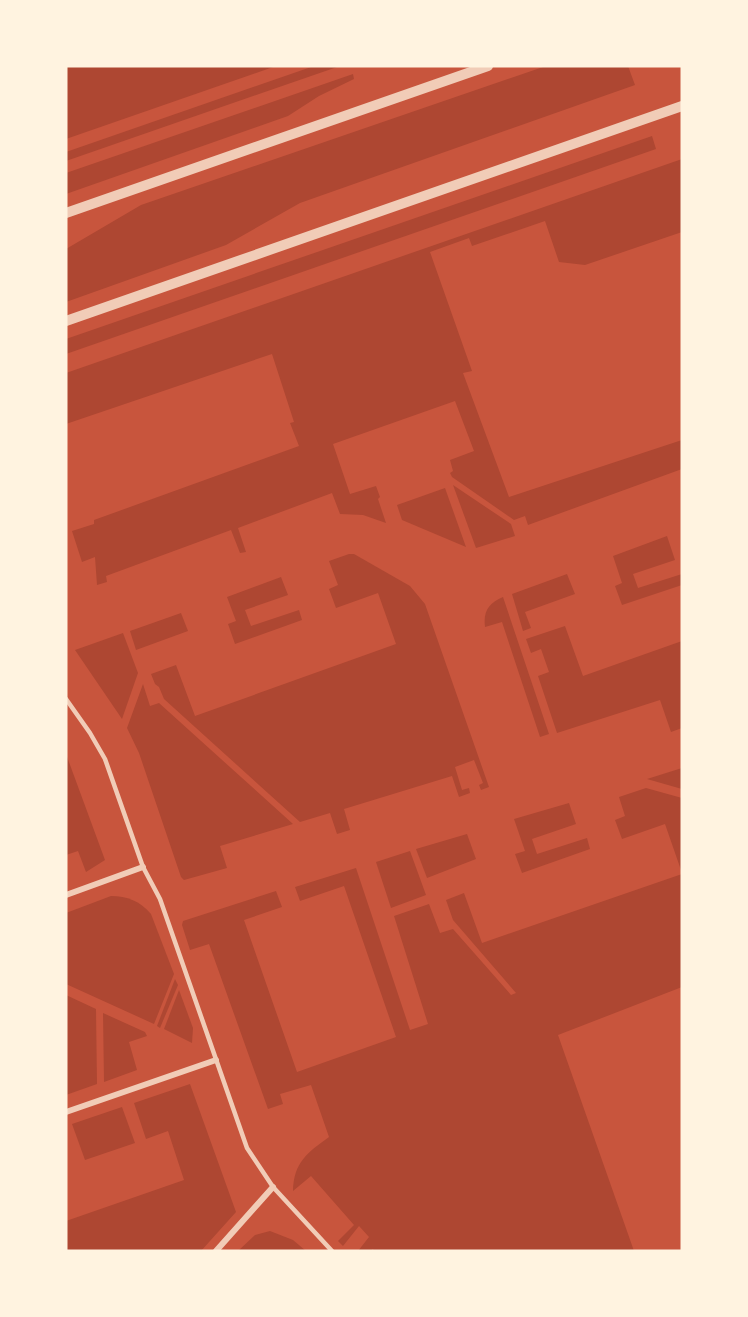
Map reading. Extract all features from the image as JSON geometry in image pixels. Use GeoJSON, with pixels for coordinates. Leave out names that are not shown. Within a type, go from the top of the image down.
{"type":"FeatureCollection","features":[{"type":"Feature","properties":{"kind":"street"},"geometry":{"type":"LineString","coordinates":[[66,213],[488,66]]}},
{"type":"Feature","properties":{"kind":"street"},"geometry":{"type":"LineString","coordinates":[[66,321],[682,106]]}},
{"type":"Feature","properties":{"kind":"street"},"geometry":{"type":"LineString","coordinates":[[66,895],[142,867]]}},
{"type":"Feature","properties":{"kind":"street"},"geometry":{"type":"LineString","coordinates":[[66,1112],[216,1060]]}},
{"type":"Feature","properties":{"kind":"street"},"geometry":{"type":"LineString","coordinates":[[216,1251],[273,1187]]}},
{"type":"Feature","properties":{"kind":"lane"},"geometry":{"type":"LineString","coordinates":[[66,699],[105,759],[142,867],[160,899],[247,1148],[273,1187],[332,1251]]}},
{"type":"Feature","properties":{"kind":"shaded area"},"geometry":{"type":"Polygon","coordinates":[[[66,66],[276,66],[66,139],[66,66]]]}},
{"type":"Feature","properties":{"kind":"shaded area"},"geometry":{"type":"Polygon","coordinates":[[[314,66],[340,66],[66,161],[66,152],[314,66]]]}},
{"type":"Feature","properties":{"kind":"shaded area"},"geometry":{"type":"Polygon","coordinates":[[[546,66],[628,66],[635,85],[300,203],[226,245],[66,302],[66,249],[141,205],[546,66]]]}},
{"type":"Feature","properties":{"kind":"shaded area"},"geometry":{"type":"Polygon","coordinates":[[[353,74],[354,79],[319,96],[288,116],[66,194],[66,173],[353,74]]]}},
{"type":"Feature","properties":{"kind":"shaded area"},"geometry":{"type":"Polygon","coordinates":[[[652,136],[656,149],[66,354],[66,339],[652,136]]]}},
{"type":"Feature","properties":{"kind":"shaded area"},"geometry":{"type":"Polygon","coordinates":[[[682,159],[682,232],[585,265],[559,262],[545,221],[472,246],[469,238],[430,252],[472,371],[463,373],[509,497],[682,440],[682,469],[528,525],[525,516],[514,520],[452,477],[450,460],[474,451],[455,401],[333,444],[350,494],[376,486],[386,523],[363,515],[340,514],[332,493],[238,528],[246,552],[240,553],[231,530],[106,576],[107,582],[97,585],[95,557],[82,562],[72,531],[94,524],[94,520],[299,446],[290,423],[294,422],[272,354],[66,424],[66,373],[682,159]]]}},
{"type":"Feature","properties":{"kind":"shaded area"},"geometry":{"type":"Polygon","coordinates":[[[453,485],[511,524],[515,536],[476,548],[453,485]]]}},
{"type":"Feature","properties":{"kind":"shaded area"},"geometry":{"type":"Polygon","coordinates":[[[445,488],[466,547],[402,520],[397,505],[445,488]]]}},
{"type":"Feature","properties":{"kind":"shaded area"},"geometry":{"type":"Polygon","coordinates":[[[667,536],[675,560],[633,574],[638,588],[682,574],[682,585],[622,605],[615,586],[622,583],[613,556],[667,536]]]}},
{"type":"Feature","properties":{"kind":"shaded area"},"geometry":{"type":"Polygon","coordinates":[[[354,554],[410,586],[425,604],[489,787],[481,790],[479,785],[483,783],[474,760],[455,767],[462,790],[469,788],[470,793],[459,797],[452,776],[344,809],[350,830],[337,834],[330,813],[300,822],[164,699],[151,674],[176,665],[195,716],[396,644],[378,593],[336,608],[329,589],[338,585],[329,561],[354,554]]]}},
{"type":"Feature","properties":{"kind":"shaded area"},"geometry":{"type":"Polygon","coordinates":[[[567,574],[575,594],[525,612],[531,628],[523,631],[512,594],[567,574]]]}},
{"type":"Feature","properties":{"kind":"shaded area"},"geometry":{"type":"Polygon","coordinates":[[[281,577],[288,595],[245,610],[251,626],[299,610],[302,620],[235,644],[228,624],[236,621],[227,597],[281,577]]]}},
{"type":"Feature","properties":{"kind":"shaded area"},"geometry":{"type":"Polygon","coordinates":[[[503,597],[549,734],[540,737],[502,622],[485,627],[488,608],[503,597]]]}},
{"type":"Feature","properties":{"kind":"shaded area"},"geometry":{"type":"Polygon","coordinates":[[[181,613],[188,631],[136,650],[130,631],[181,613]]]}},
{"type":"Feature","properties":{"kind":"shaded area"},"geometry":{"type":"Polygon","coordinates":[[[565,626],[583,676],[682,641],[682,728],[671,732],[660,700],[557,733],[538,676],[549,672],[541,649],[531,653],[526,639],[565,626]]]}},
{"type":"Feature","properties":{"kind":"shaded area"},"geometry":{"type":"Polygon","coordinates":[[[123,633],[138,673],[122,719],[75,650],[123,633]]]}},
{"type":"Feature","properties":{"kind":"shaded area"},"geometry":{"type":"Polygon","coordinates":[[[143,684],[150,706],[159,703],[293,824],[220,846],[227,868],[184,880],[181,877],[139,753],[127,728],[143,684]]]}},
{"type":"Feature","properties":{"kind":"shaded area"},"geometry":{"type":"Polygon","coordinates":[[[66,754],[105,860],[86,872],[78,851],[66,855],[66,754]]]}},
{"type":"Feature","properties":{"kind":"shaded area"},"geometry":{"type":"Polygon","coordinates":[[[682,768],[682,789],[647,779],[682,768]]]}},
{"type":"Feature","properties":{"kind":"shaded area"},"geometry":{"type":"Polygon","coordinates":[[[646,788],[682,798],[682,873],[665,824],[622,839],[615,820],[625,816],[619,797],[646,788]]]}},
{"type":"Feature","properties":{"kind":"shaded area"},"geometry":{"type":"Polygon","coordinates":[[[569,803],[576,824],[532,839],[537,854],[587,838],[590,849],[522,873],[515,854],[525,851],[514,819],[569,803]]]}},
{"type":"Feature","properties":{"kind":"shaded area"},"geometry":{"type":"Polygon","coordinates":[[[467,834],[476,859],[427,878],[416,849],[467,834]]]}},
{"type":"Feature","properties":{"kind":"shaded area"},"geometry":{"type":"Polygon","coordinates":[[[410,851],[426,895],[391,908],[376,862],[410,851]]]}},
{"type":"Feature","properties":{"kind":"shaded area"},"geometry":{"type":"Polygon","coordinates":[[[356,868],[410,1030],[428,1024],[394,916],[429,904],[440,933],[453,929],[511,995],[516,993],[453,920],[446,900],[464,893],[482,943],[682,874],[682,987],[558,1035],[634,1251],[374,1251],[373,1249],[358,1251],[369,1237],[359,1226],[343,1246],[338,1241],[354,1225],[311,1176],[293,1191],[296,1173],[303,1159],[329,1137],[311,1085],[280,1094],[283,1104],[268,1109],[209,944],[190,950],[182,925],[183,921],[276,891],[282,907],[244,920],[297,1072],[396,1037],[344,886],[300,901],[295,887],[356,868]]]}},
{"type":"Feature","properties":{"kind":"shaded area"},"geometry":{"type":"Polygon","coordinates":[[[111,896],[133,900],[151,914],[174,974],[154,1024],[66,984],[66,913],[111,896]]]}},
{"type":"Feature","properties":{"kind":"shaded area"},"geometry":{"type":"Polygon","coordinates":[[[175,979],[178,985],[160,1028],[157,1026],[175,979]]]}},
{"type":"Feature","properties":{"kind":"shaded area"},"geometry":{"type":"Polygon","coordinates":[[[179,990],[193,1028],[192,1043],[164,1029],[179,990]]]}},
{"type":"Feature","properties":{"kind":"shaded area"},"geometry":{"type":"Polygon","coordinates":[[[66,995],[96,1009],[97,1084],[66,1095],[66,995]]]}},
{"type":"Feature","properties":{"kind":"shaded area"},"geometry":{"type":"Polygon","coordinates":[[[103,1013],[145,1032],[147,1036],[129,1042],[137,1070],[104,1082],[103,1013]]]}},
{"type":"Feature","properties":{"kind":"shaded area"},"geometry":{"type":"Polygon","coordinates":[[[190,1084],[236,1212],[201,1251],[66,1251],[66,1221],[184,1180],[168,1131],[146,1139],[134,1103],[190,1084]]]}},
{"type":"Feature","properties":{"kind":"shaded area"},"geometry":{"type":"Polygon","coordinates":[[[122,1107],[135,1143],[85,1160],[72,1124],[122,1107]]]}},
{"type":"Feature","properties":{"kind":"shaded area"},"geometry":{"type":"Polygon","coordinates":[[[270,1231],[293,1240],[306,1251],[238,1251],[255,1235],[270,1231]]]}}]}
